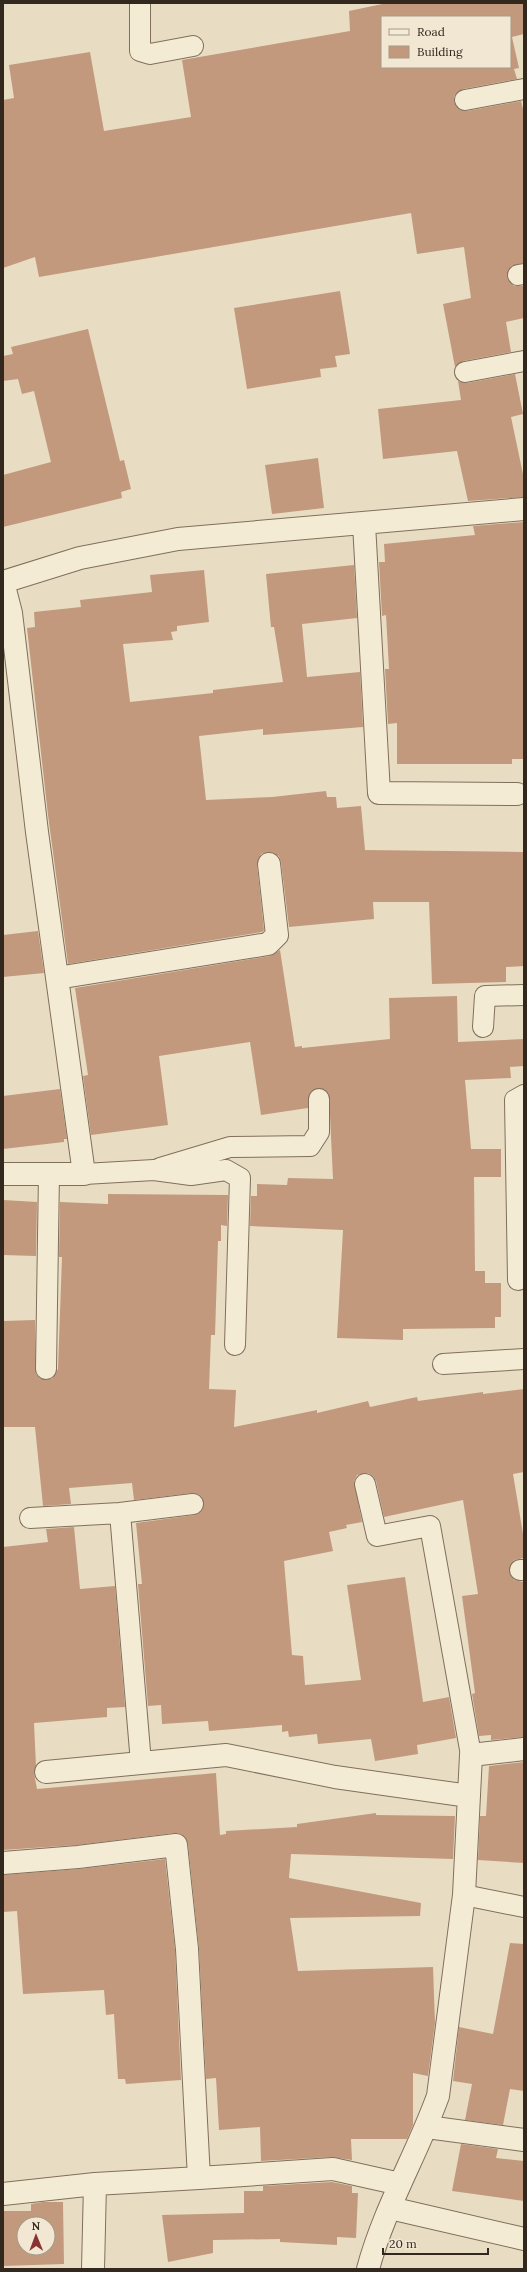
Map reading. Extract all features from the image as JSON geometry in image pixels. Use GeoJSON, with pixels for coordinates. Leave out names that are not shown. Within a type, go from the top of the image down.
{"type":"FeatureCollection","features":[{"type":"Feature","properties":{"kind":"street"},"geometry":{"type":"LineString","coordinates":[[3,1174],[84,1174],[57,978],[11,613],[3,582],[80,558],[178,539],[524,509]]}},
{"type":"Feature","properties":{"kind":"street"},"geometry":{"type":"LineString","coordinates":[[364,524],[379,792],[517,794]]}},
{"type":"Feature","properties":{"kind":"street"},"geometry":{"type":"LineString","coordinates":[[57,978],[268,944],[277,935],[270,864]]}},
{"type":"Feature","properties":{"kind":"street"},"geometry":{"type":"LineString","coordinates":[[368,2269],[390,2208],[427,2127],[438,2096],[464,1895],[471,1755],[524,1749]]}},
{"type":"Feature","properties":{"kind":"street"},"geometry":{"type":"LineString","coordinates":[[46,1772],[226,1755],[335,1778],[469,1796]]}},
{"type":"Feature","properties":{"kind":"street"},"geometry":{"type":"LineString","coordinates":[[3,1863],[176,1845],[187,1949],[199,2178]]}},
{"type":"Feature","properties":{"kind":"street"},"geometry":{"type":"LineString","coordinates":[[427,2127],[524,2140]]}},
{"type":"Feature","properties":{"kind":"street"},"geometry":{"type":"LineString","coordinates":[[3,2194],[95,2184],[333,2169],[400,2184]]}},
{"type":"Feature","properties":{"kind":"street"},"geometry":{"type":"LineString","coordinates":[[93,2269],[95,2184]]}},
{"type":"Feature","properties":{"kind":"street"},"geometry":{"type":"LineString","coordinates":[[390,2208],[524,2239]]}},
{"type":"Feature","properties":{"kind":"lane"},"geometry":{"type":"LineString","coordinates":[[140,3],[140,51],[150,54],[193,46]]}},
{"type":"Feature","properties":{"kind":"lane"},"geometry":{"type":"LineString","coordinates":[[465,100],[524,89]]}},
{"type":"Feature","properties":{"kind":"lane"},"geometry":{"type":"LineString","coordinates":[[465,372],[524,361]]}},
{"type":"Feature","properties":{"kind":"lane"},"geometry":{"type":"LineString","coordinates":[[483,1027],[485,996],[524,994]]}},
{"type":"Feature","properties":{"kind":"lane"},"geometry":{"type":"LineString","coordinates":[[518,1280],[515,1100],[524,1095]]}},
{"type":"Feature","properties":{"kind":"lane"},"geometry":{"type":"LineString","coordinates":[[154,1170],[230,1147],[310,1146],[319,1132],[319,1099]]}},
{"type":"Feature","properties":{"kind":"lane"},"geometry":{"type":"LineString","coordinates":[[84,1174],[154,1170],[191,1175],[226,1170],[240,1178],[235,1345]]}},
{"type":"Feature","properties":{"kind":"lane"},"geometry":{"type":"LineString","coordinates":[[46,1369],[49,1173]]}},
{"type":"Feature","properties":{"kind":"lane"},"geometry":{"type":"LineString","coordinates":[[443,1364],[524,1358]]}},
{"type":"Feature","properties":{"kind":"lane"},"geometry":{"type":"LineString","coordinates":[[365,1484],[377,1536],[430,1526],[471,1755]]}},
{"type":"Feature","properties":{"kind":"lane"},"geometry":{"type":"LineString","coordinates":[[30,1518],[120,1513],[193,1504]]}},
{"type":"Feature","properties":{"kind":"lane"},"geometry":{"type":"LineString","coordinates":[[120,1513],[141,1764]]}},
{"type":"Feature","properties":{"kind":"lane"},"geometry":{"type":"LineString","coordinates":[[464,1895],[524,1906]]}},
{"type":"Feature","properties":{"kind":"building"},"geometry":{"type":"Polygon","coordinates":[[[387,3],[524,3],[524,34],[512,37],[519,68],[514,69],[517,79],[463,89],[454,96],[454,102],[457,108],[467,111],[521,101],[524,113],[524,263],[511,266],[507,276],[514,286],[524,286],[524,318],[506,322],[511,352],[463,361],[455,367],[443,304],[471,298],[464,247],[417,254],[411,213],[39,277],[35,257],[3,268],[3,100],[14,98],[9,65],[90,52],[104,131],[191,117],[182,60],[350,31],[349,11],[387,3]]]}},
{"type":"Feature","properties":{"kind":"building"},"geometry":{"type":"Polygon","coordinates":[[[340,291],[350,354],[335,356],[337,367],[320,369],[321,377],[247,389],[234,308],[340,291]]]}},
{"type":"Feature","properties":{"kind":"building"},"geometry":{"type":"Polygon","coordinates":[[[88,329],[120,461],[124,460],[131,489],[121,492],[122,498],[3,527],[3,475],[51,462],[34,391],[22,394],[18,379],[3,381],[3,356],[13,354],[11,347],[88,329]]]}},
{"type":"Feature","properties":{"kind":"building"},"geometry":{"type":"Polygon","coordinates":[[[515,374],[523,414],[511,417],[524,479],[524,497],[468,501],[457,451],[383,459],[378,409],[461,400],[458,381],[467,383],[515,374]]]}},
{"type":"Feature","properties":{"kind":"building"},"geometry":{"type":"Polygon","coordinates":[[[318,458],[324,508],[272,514],[265,465],[318,458]]]}},
{"type":"Feature","properties":{"kind":"building"},"geometry":{"type":"Polygon","coordinates":[[[524,522],[524,759],[512,759],[512,764],[397,764],[397,723],[388,724],[385,669],[389,669],[386,615],[382,616],[379,562],[385,562],[384,544],[475,535],[473,526],[524,522]]]}},
{"type":"Feature","properties":{"kind":"building"},"geometry":{"type":"Polygon","coordinates":[[[354,565],[357,618],[302,624],[307,677],[360,672],[363,727],[263,735],[263,729],[199,736],[206,800],[272,797],[326,791],[327,797],[336,797],[337,808],[361,806],[365,850],[524,852],[524,966],[506,967],[506,982],[432,984],[429,902],[373,902],[374,919],[289,927],[281,862],[279,856],[268,852],[261,854],[257,865],[264,930],[262,932],[68,964],[48,815],[27,628],[35,627],[34,612],[81,607],[80,600],[152,592],[150,575],[204,570],[209,622],[177,626],[177,631],[171,632],[173,640],[123,644],[130,702],[213,693],[213,690],[283,682],[274,627],[271,627],[266,574],[354,565]]]}},
{"type":"Feature","properties":{"kind":"building"},"geometry":{"type":"Polygon","coordinates":[[[38,931],[44,973],[3,977],[3,935],[38,931]]]}},
{"type":"Feature","properties":{"kind":"building"},"geometry":{"type":"Polygon","coordinates":[[[280,950],[295,1047],[302,1046],[302,1048],[390,1039],[389,998],[457,996],[458,1042],[524,1039],[524,1066],[510,1067],[511,1078],[465,1080],[471,1149],[501,1149],[501,1177],[474,1177],[475,1271],[485,1271],[485,1283],[501,1283],[501,1317],[495,1317],[495,1328],[403,1329],[403,1340],[337,1338],[343,1230],[250,1226],[251,1196],[257,1196],[257,1184],[287,1185],[288,1178],[333,1179],[329,1094],[324,1089],[314,1089],[309,1094],[308,1108],[261,1115],[250,1042],[159,1056],[168,1125],[91,1135],[83,1076],[88,1075],[75,988],[270,956],[280,950]]]}},
{"type":"Feature","properties":{"kind":"building"},"geometry":{"type":"Polygon","coordinates":[[[60,1089],[67,1139],[64,1139],[64,1142],[3,1149],[3,1096],[60,1089]]]}},
{"type":"Feature","properties":{"kind":"building"},"geometry":{"type":"Polygon","coordinates":[[[108,1194],[228,1195],[227,1226],[221,1225],[221,1241],[218,1241],[215,1335],[211,1335],[209,1389],[236,1390],[234,1427],[317,1410],[317,1413],[368,1401],[370,1407],[417,1397],[418,1401],[483,1392],[483,1394],[524,1389],[524,1472],[513,1474],[524,1540],[524,1558],[514,1560],[509,1570],[514,1580],[524,1582],[524,1737],[491,1740],[491,1735],[479,1736],[472,1694],[475,1693],[462,1596],[478,1594],[463,1500],[384,1517],[376,1481],[373,1476],[368,1473],[357,1475],[354,1481],[362,1522],[346,1525],[347,1528],[329,1532],[333,1551],[284,1561],[292,1655],[303,1656],[305,1685],[361,1680],[347,1585],[405,1577],[423,1702],[449,1697],[456,1738],[417,1745],[418,1754],[375,1761],[371,1739],[318,1744],[317,1734],[289,1737],[288,1731],[282,1732],[282,1725],[209,1731],[208,1721],[162,1724],[161,1705],[148,1706],[138,1584],[142,1584],[136,1523],[195,1515],[203,1509],[202,1497],[198,1494],[192,1493],[134,1500],[132,1483],[69,1488],[71,1504],[43,1506],[35,1427],[3,1427],[3,1321],[35,1320],[36,1374],[40,1379],[52,1379],[58,1369],[62,1257],[59,1257],[60,1202],[108,1204],[108,1194]]]}},
{"type":"Feature","properties":{"kind":"building"},"geometry":{"type":"Polygon","coordinates":[[[3,1200],[37,1202],[36,1256],[3,1255],[3,1200]]]}},
{"type":"Feature","properties":{"kind":"building"},"geometry":{"type":"Polygon","coordinates":[[[74,1527],[80,1589],[115,1586],[125,1707],[107,1708],[107,1717],[34,1723],[36,1766],[34,1773],[37,1789],[216,1773],[220,1835],[226,1834],[226,1831],[297,1827],[297,1824],[376,1813],[376,1815],[455,1816],[453,1859],[291,1854],[289,1878],[421,1903],[420,1916],[290,1918],[298,1971],[433,1967],[435,2023],[428,2076],[413,2073],[413,2125],[407,2139],[351,2139],[352,2160],[332,2157],[261,2161],[260,2127],[219,2130],[216,2078],[206,2079],[199,1948],[188,1844],[181,1834],[174,1833],[77,1845],[3,1850],[3,1547],[48,1542],[46,1529],[74,1527]]]}},
{"type":"Feature","properties":{"kind":"building"},"geometry":{"type":"Polygon","coordinates":[[[524,1762],[524,1863],[478,1860],[480,1816],[486,1816],[489,1766],[524,1762]]]}},
{"type":"Feature","properties":{"kind":"building"},"geometry":{"type":"Polygon","coordinates":[[[165,1859],[175,1950],[181,2080],[126,2084],[125,2079],[118,2079],[114,2014],[106,2015],[104,1990],[23,1994],[17,1911],[3,1912],[3,1875],[79,1869],[165,1859]]]}},
{"type":"Feature","properties":{"kind":"building"},"geometry":{"type":"Polygon","coordinates":[[[510,1943],[524,1944],[524,2091],[510,2089],[503,2125],[465,2120],[472,2084],[453,2081],[459,2027],[493,2034],[510,1943]]]}},
{"type":"Feature","properties":{"kind":"building"},"geometry":{"type":"Polygon","coordinates":[[[461,2144],[498,2149],[496,2158],[524,2161],[524,2201],[452,2191],[461,2144]]]}},
{"type":"Feature","properties":{"kind":"building"},"geometry":{"type":"Polygon","coordinates":[[[332,2182],[352,2186],[352,2193],[358,2193],[356,2238],[337,2237],[337,2245],[280,2242],[280,2239],[213,2240],[213,2253],[168,2262],[162,2215],[244,2213],[244,2191],[263,2191],[263,2186],[332,2182]]]}},
{"type":"Feature","properties":{"kind":"building"},"geometry":{"type":"Polygon","coordinates":[[[43,2202],[63,2202],[64,2264],[3,2266],[3,2211],[31,2211],[31,2204],[43,2202]]]}}]}
